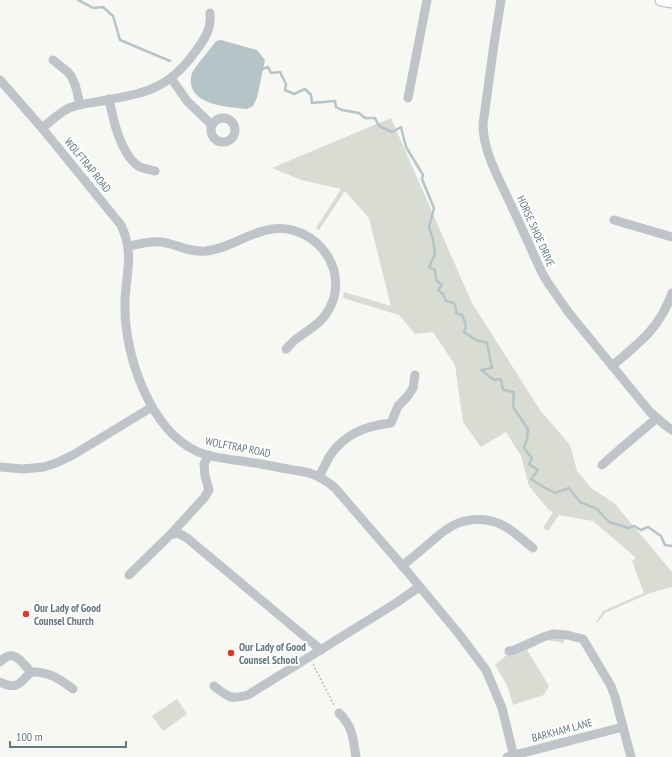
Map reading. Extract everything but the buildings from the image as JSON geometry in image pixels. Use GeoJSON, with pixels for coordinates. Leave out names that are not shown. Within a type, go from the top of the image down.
{"type":"FeatureCollection","features":[{"type":"Feature","properties":{"kind":"main road"},"geometry":{"type":"LineString","coordinates":[[662,0],[672,2]]}},
{"type":"Feature","properties":{"kind":"street"},"geometry":{"type":"LineString","coordinates":[[408,98],[427,0]]}},
{"type":"Feature","properties":{"kind":"street","name":"HORSE SHOE DRIVE"},"geometry":{"type":"LineString","coordinates":[[501,0],[483,124],[485,144],[493,166],[548,283],[569,313],[650,412],[672,430]]}},
{"type":"Feature","properties":{"kind":"street"},"geometry":{"type":"LineString","coordinates":[[42,128],[69,108],[149,90],[171,78],[190,60],[204,40],[211,20],[210,14]]}},
{"type":"Feature","properties":{"kind":"street"},"geometry":{"type":"LineString","coordinates":[[53,60],[67,72],[72,79],[80,105]]}},
{"type":"Feature","properties":{"kind":"street"},"geometry":{"type":"LineString","coordinates":[[171,78],[187,101],[212,125]]}},
{"type":"Feature","properties":{"kind":"street","name":"WOLFTRAP ROAD"},"geometry":{"type":"LineString","coordinates":[[0,80],[42,128],[121,225],[129,246],[130,259],[125,308],[131,357],[145,395],[166,428],[176,438],[190,448],[199,452],[309,473],[326,481],[335,488],[459,634],[486,670],[502,708],[512,756]]}},
{"type":"Feature","properties":{"kind":"street"},"geometry":{"type":"LineString","coordinates":[[109,99],[117,130],[129,156],[136,165],[155,171]]}},
{"type":"Feature","properties":{"kind":"street"},"geometry":{"type":"LineString","coordinates":[[614,220],[672,237]]}},
{"type":"Feature","properties":{"kind":"street"},"geometry":{"type":"LineString","coordinates":[[129,246],[160,242],[170,243],[186,249],[204,252],[214,250],[270,229],[289,229],[308,236],[318,243],[325,251],[334,269],[334,298],[326,314],[315,327],[298,337],[286,350]]}},
{"type":"Feature","properties":{"kind":"street"},"geometry":{"type":"LineString","coordinates":[[612,366],[641,342],[656,326],[669,303],[672,293]]}},
{"type":"Feature","properties":{"kind":"street"},"geometry":{"type":"LineString","coordinates":[[319,477],[330,457],[345,439],[366,427],[391,423],[398,406],[413,388],[416,375]]}},
{"type":"Feature","properties":{"kind":"street"},"geometry":{"type":"LineString","coordinates":[[0,467],[23,469],[44,467],[56,463],[73,455],[152,407]]}},
{"type":"Feature","properties":{"kind":"street"},"geometry":{"type":"LineString","coordinates":[[602,465],[657,418]]}},
{"type":"Feature","properties":{"kind":"street"},"geometry":{"type":"LineString","coordinates":[[129,575],[204,498],[209,490],[205,476],[204,464],[209,455]]}},
{"type":"Feature","properties":{"kind":"street"},"geometry":{"type":"LineString","coordinates":[[402,566],[446,529],[455,524],[475,519],[496,522],[506,527],[533,548]]}},
{"type":"Feature","properties":{"kind":"street"},"geometry":{"type":"LineString","coordinates":[[170,534],[178,533],[187,538],[321,650]]}},
{"type":"Feature","properties":{"kind":"street"},"geometry":{"type":"LineString","coordinates":[[214,686],[229,697],[236,698],[248,695],[396,603],[419,587]]}},
{"type":"Feature","properties":{"kind":"street"},"geometry":{"type":"LineString","coordinates":[[509,651],[553,634],[567,635],[583,639],[611,686],[630,757]]}},
{"type":"Feature","properties":{"kind":"street"},"geometry":{"type":"LineString","coordinates":[[0,662],[9,656],[16,657],[21,660],[31,672],[46,673],[73,689]]}},
{"type":"Feature","properties":{"kind":"street"},"geometry":{"type":"LineString","coordinates":[[0,682],[8,686],[15,686],[21,683],[31,672]]}},
{"type":"Feature","properties":{"kind":"street"},"geometry":{"type":"LineString","coordinates":[[338,713],[349,726],[356,757]]}},
{"type":"Feature","properties":{"kind":"street","name":"BARKHAM LANE"},"geometry":{"type":"LineString","coordinates":[[512,756],[623,727]]}},
{"type":"Feature","properties":{"kind":"path"},"geometry":{"type":"LineString","coordinates":[[311,660],[338,713]]}},
{"type":"Feature","properties":{"kind":"shaded area"},"geometry":{"type":"Polygon","coordinates":[[[221,40],[257,50],[265,60],[257,98],[253,106],[247,109],[218,105],[200,98],[194,92],[191,84],[192,73],[216,41],[221,40]]]}},
{"type":"Feature","properties":{"kind":"shaded area"},"geometry":{"type":"Polygon","coordinates":[[[391,118],[472,303],[540,410],[570,445],[577,471],[591,488],[614,503],[672,572],[672,587],[650,593],[605,613],[597,623],[596,622],[603,611],[644,593],[632,561],[636,558],[593,521],[559,515],[548,531],[543,528],[553,512],[549,510],[529,486],[521,456],[506,432],[481,447],[463,422],[455,365],[433,332],[415,334],[399,315],[343,298],[344,292],[391,306],[369,218],[345,191],[319,230],[316,228],[341,189],[301,180],[272,168],[391,118]]]}},
{"type":"Feature","properties":{"kind":"shaded area"},"geometry":{"type":"Polygon","coordinates":[[[547,635],[564,638],[564,643],[547,640],[527,650],[549,686],[544,695],[513,705],[507,685],[495,665],[513,650],[547,635]]]}},
{"type":"Feature","properties":{"kind":"shaded area"},"geometry":{"type":"Polygon","coordinates":[[[177,699],[187,714],[163,731],[152,716],[177,699]]]}},
{"type":"Feature","properties":{"kind":"waterway"},"geometry":{"type":"LineString","coordinates":[[78,0],[93,8],[103,7],[113,16],[120,40],[170,61]]}},
{"type":"Feature","properties":{"kind":"waterway"},"geometry":{"type":"LineString","coordinates":[[261,68],[268,67],[271,73],[280,72],[286,84],[285,90],[294,94],[305,89],[311,95],[312,103],[335,101],[336,107],[342,110],[359,113],[365,118],[375,118],[379,126],[392,132],[401,127],[406,147],[423,175],[422,179],[434,208],[429,227],[433,239],[435,254],[429,267],[435,270],[436,280],[442,285],[438,290],[443,294],[446,301],[454,303],[456,313],[462,315],[466,325],[464,332],[476,340],[487,343],[492,368],[481,370],[494,380],[501,379],[503,390],[514,392],[513,407],[528,429],[524,448],[532,458],[529,464],[538,470],[531,479],[555,493],[569,488],[580,502],[597,509],[609,522],[628,528],[634,526],[641,530],[648,527],[661,536],[665,545],[672,546]]}},
{"type":"Feature","properties":{"kind":"place","name":"Our Lady of Good Counsel Church"},"geometry":{"type":"Point","coordinates":[26,614]}},
{"type":"Feature","properties":{"kind":"place","name":"Our Lady of Good Counsel School"},"geometry":{"type":"Point","coordinates":[231,653]}}]}
